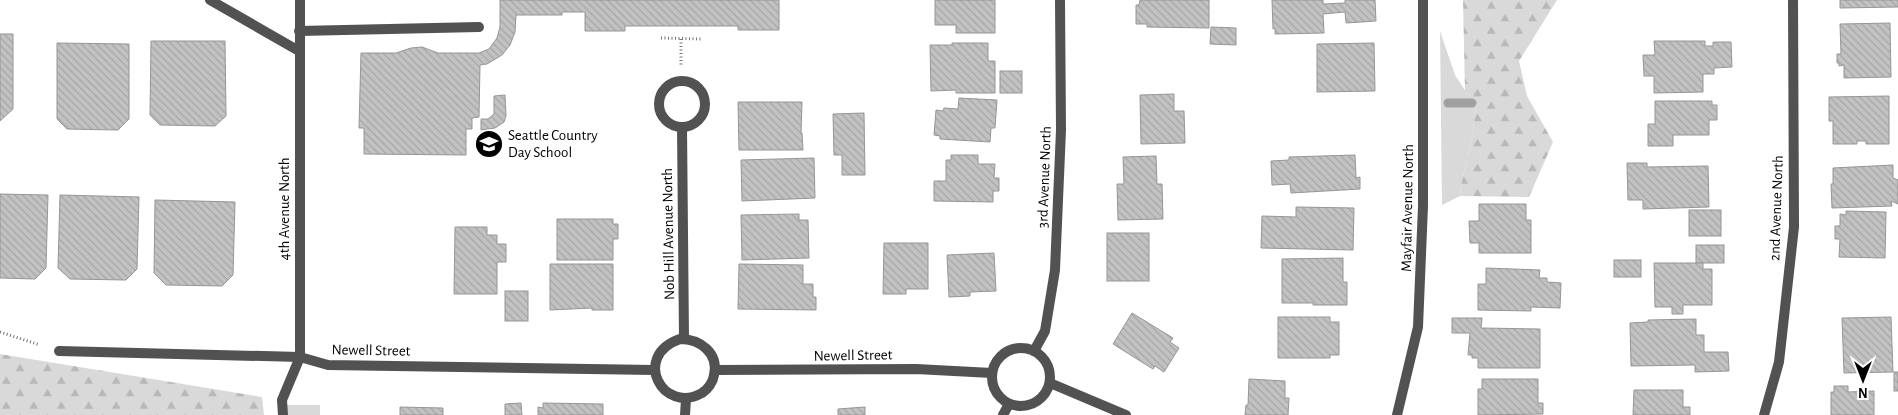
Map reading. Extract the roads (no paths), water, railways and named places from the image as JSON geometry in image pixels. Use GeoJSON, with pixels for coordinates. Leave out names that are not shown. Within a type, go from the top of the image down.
{"type":"FeatureCollection","features":[{"type":"Feature","properties":{"kind":"street"},"geometry":{"type":"LineString","coordinates":[[210,0],[299,51]]}},
{"type":"Feature","properties":{"kind":"street","name":"4th Avenue North"},"geometry":{"type":"LineString","coordinates":[[283,415],[282,400],[300,356],[300,0]]}},
{"type":"Feature","properties":{"kind":"street","name":"3rd Avenue North"},"geometry":{"type":"LineString","coordinates":[[1034,351],[1045,331],[1054,270],[1061,130],[1060,0]]}},
{"type":"Feature","properties":{"kind":"street","name":"Mayfair Avenue North"},"geometry":{"type":"LineString","coordinates":[[1397,415],[1418,327],[1423,206],[1423,0]]}},
{"type":"Feature","properties":{"kind":"street","name":"2nd Avenue North"},"geometry":{"type":"LineString","coordinates":[[1764,415],[1779,362],[1794,227],[1793,0]]}},
{"type":"Feature","properties":{"kind":"street"},"geometry":{"type":"LineString","coordinates":[[299,31],[479,28]]}},
{"type":"Feature","properties":{"kind":"street"},"geometry":{"type":"LineString","coordinates":[[682,80],[692,83],[701,90],[705,99],[705,109],[701,118],[692,125],[682,127],[672,125],[664,118],[660,109],[660,98],[664,89],[672,83],[682,80]]}},
{"type":"Feature","properties":{"kind":"street","name":"Nob Hill Avenue North"},"geometry":{"type":"LineString","coordinates":[[682,127],[684,339]]}},
{"type":"Feature","properties":{"kind":"street"},"geometry":{"type":"LineString","coordinates":[[684,339],[699,342],[707,348],[713,356],[715,370],[711,384],[705,392],[696,397],[686,399],[676,398],[667,393],[660,386],[654,370],[658,356],[663,348],[671,342],[684,339]]}},
{"type":"Feature","properties":{"kind":"street"},"geometry":{"type":"LineString","coordinates":[[1018,348],[1034,351],[1048,365],[1050,383],[1046,392],[1040,400],[1032,405],[1022,407],[1009,404],[996,393],[992,383],[995,363],[1009,350],[1018,348]]}},
{"type":"Feature","properties":{"kind":"street","name":"Newell Street"},"geometry":{"type":"LineString","coordinates":[[59,351],[300,356],[328,365],[654,370]]}},
{"type":"Feature","properties":{"kind":"street","name":"Newell Street"},"geometry":{"type":"LineString","coordinates":[[715,370],[916,369],[992,373]]}},
{"type":"Feature","properties":{"kind":"street"},"geometry":{"type":"LineString","coordinates":[[1050,383],[1126,415]]}},
{"type":"Feature","properties":{"kind":"street"},"geometry":{"type":"LineString","coordinates":[[685,415],[686,399]]}},
{"type":"Feature","properties":{"kind":"street"},"geometry":{"type":"LineString","coordinates":[[1003,415],[1009,404]]}},
{"type":"Feature","properties":{"kind":"waterway"},"geometry":{"type":"LineString","coordinates":[[1448,103],[1472,103]]}},
{"type":"Feature","properties":{"kind":"place","name":"Seattle Country Day School"},"geometry":{"type":"Point","coordinates":[489,144]}}]}
